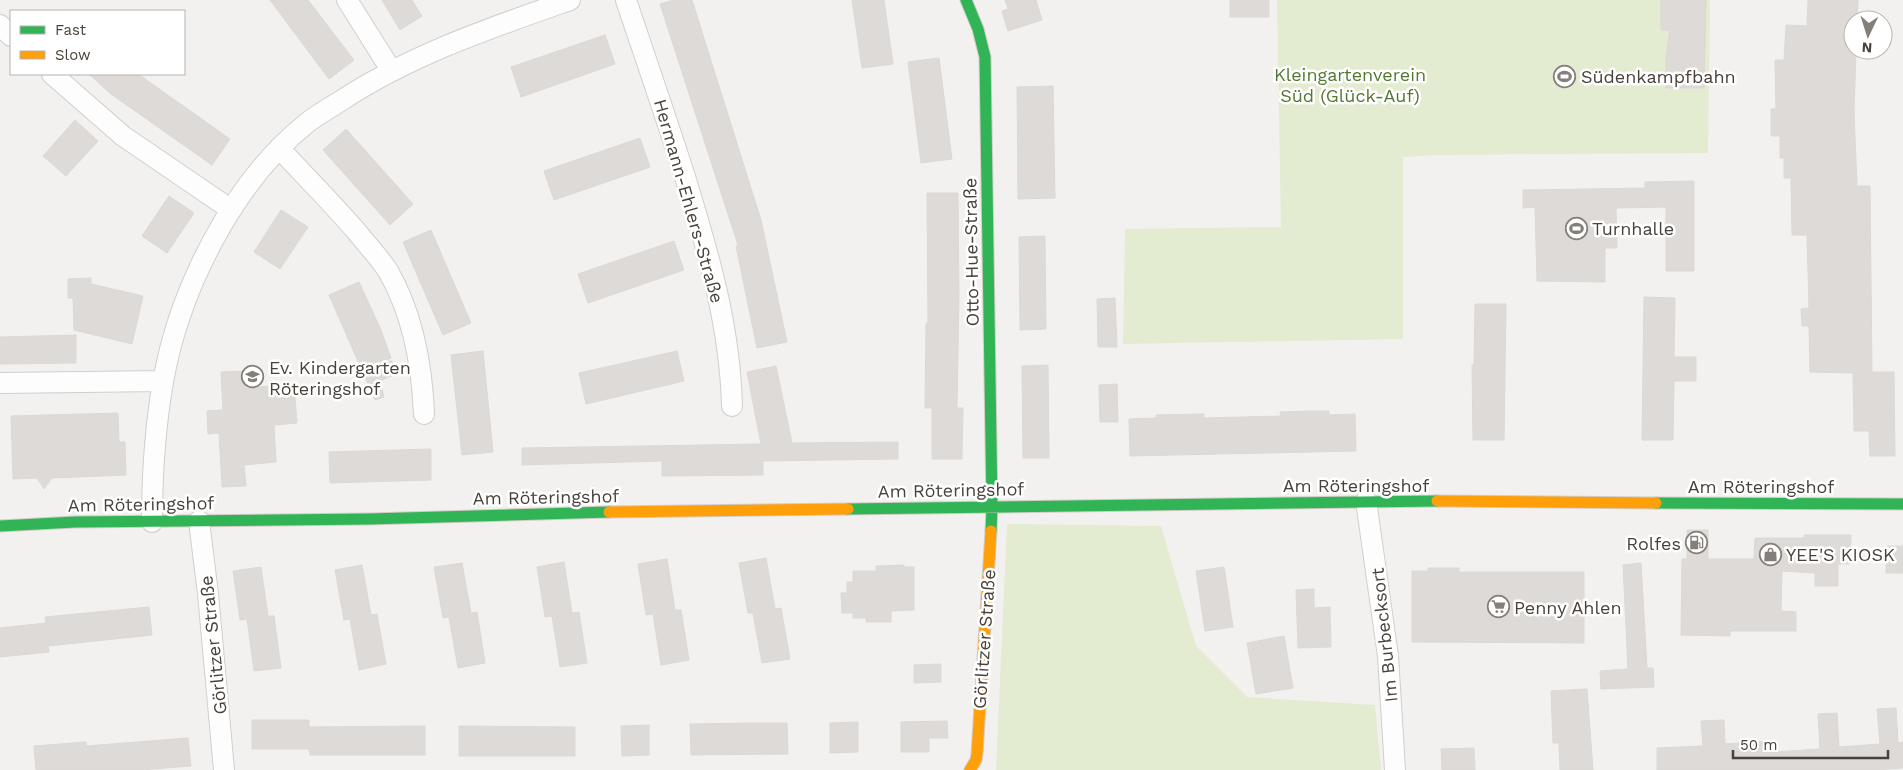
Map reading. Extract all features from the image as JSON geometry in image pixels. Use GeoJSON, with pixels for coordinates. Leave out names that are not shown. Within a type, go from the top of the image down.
{"type":"FeatureCollection","features":[{"type":"Feature","properties":{"kind":"street"},"geometry":{"type":"LineString","coordinates":[[347,0],[391,70]]}},
{"type":"Feature","properties":{"kind":"street"},"geometry":{"type":"LineString","coordinates":[[152,522],[153,455],[163,381],[172,342],[190,290],[230,210],[253,178],[279,148],[308,123],[391,70],[480,31],[570,0]]}},
{"type":"Feature","properties":{"kind":"street","name":"Hermann-Ehlers-Straße"},"geometry":{"type":"LineString","coordinates":[[626,0],[670,129],[716,283],[727,336],[732,406]]}},
{"type":"Feature","properties":{"kind":"street","name":"Otto-Hue-Straße"},"geometry":{"type":"LineString","coordinates":[[966,0],[978,30],[985,57],[992,507]]}},
{"type":"Feature","properties":{"kind":"street"},"geometry":{"type":"LineString","coordinates":[[0,25],[10,35]]}},
{"type":"Feature","properties":{"kind":"street"},"geometry":{"type":"LineString","coordinates":[[53,75],[124,136],[230,210]]}},
{"type":"Feature","properties":{"kind":"street"},"geometry":{"type":"LineString","coordinates":[[279,148],[341,214],[387,270],[410,322],[418,355],[424,414]]}},
{"type":"Feature","properties":{"kind":"street"},"geometry":{"type":"LineString","coordinates":[[0,383],[163,381]]}},
{"type":"Feature","properties":{"kind":"street","name":"Am Röteringshof"},"geometry":{"type":"LineString","coordinates":[[0,526],[570,513],[1366,501],[1903,504]]}},
{"type":"Feature","properties":{"kind":"street","name":"Im Burbecksort"},"geometry":{"type":"LineString","coordinates":[[1366,501],[1388,656],[1395,770]]}},
{"type":"Feature","properties":{"kind":"street","name":"Görlitzer Straße"},"geometry":{"type":"LineString","coordinates":[[970,770],[977,754],[992,507]]}},
{"type":"Feature","properties":{"kind":"street","name":"Görlitzer Straße"},"geometry":{"type":"LineString","coordinates":[[199,521],[208,594],[224,770]]}},
{"type":"Feature","properties":{"kind":"green space","name":"Kleingartenverein Süd (Glück-Auf)"},"geometry":{"type":"Polygon","coordinates":[[[1277,0],[1710,0],[1708,153],[1437,155],[1403,157],[1403,339],[1123,344],[1125,229],[1281,227],[1277,0]]]}},
{"type":"Feature","properties":{"kind":"green space"},"geometry":{"type":"Polygon","coordinates":[[[1007,524],[1161,526],[1196,646],[1247,697],[1375,705],[1381,770],[996,770],[1007,524]]]}},
{"type":"Feature","properties":{"kind":"building"},"geometry":{"type":"Polygon","coordinates":[[[270,0],[308,0],[354,60],[329,79],[270,0]]]}},
{"type":"Feature","properties":{"kind":"building"},"geometry":{"type":"Polygon","coordinates":[[[382,0],[412,0],[422,16],[400,30],[382,0]]]}},
{"type":"Feature","properties":{"kind":"building"},"geometry":{"type":"Polygon","coordinates":[[[674,0],[692,0],[761,220],[787,342],[757,348],[736,246],[738,245],[660,4],[674,0]]]}},
{"type":"Feature","properties":{"kind":"building"},"geometry":{"type":"Polygon","coordinates":[[[852,0],[884,0],[893,64],[862,68],[852,0]]]}},
{"type":"Feature","properties":{"kind":"building"},"geometry":{"type":"Polygon","coordinates":[[[1005,0],[1036,0],[1042,20],[1008,31],[1002,11],[1008,9],[1005,0]]]}},
{"type":"Feature","properties":{"kind":"building"},"geometry":{"type":"Polygon","coordinates":[[[1230,0],[1269,0],[1269,17],[1230,17],[1230,0]]]}},
{"type":"Feature","properties":{"kind":"building"},"geometry":{"type":"Polygon","coordinates":[[[1661,0],[1706,0],[1704,88],[1666,88],[1666,58],[1670,30],[1661,30],[1661,0]]]}},
{"type":"Feature","properties":{"kind":"building"},"geometry":{"type":"Polygon","coordinates":[[[1808,0],[1858,0],[1858,10],[1843,10],[1843,60],[1856,60],[1854,112],[1857,186],[1870,186],[1872,372],[1894,372],[1895,456],[1870,456],[1869,431],[1854,431],[1853,373],[1810,372],[1809,326],[1802,326],[1801,309],[1809,308],[1807,235],[1792,235],[1791,178],[1784,178],[1784,158],[1780,158],[1780,136],[1771,136],[1771,109],[1776,109],[1775,60],[1784,60],[1786,25],[1807,26],[1808,0]]]}},
{"type":"Feature","properties":{"kind":"building"},"geometry":{"type":"Polygon","coordinates":[[[605,35],[615,64],[521,97],[511,67],[605,35]]]}},
{"type":"Feature","properties":{"kind":"building"},"geometry":{"type":"Polygon","coordinates":[[[939,58],[952,159],[921,163],[908,62],[939,58]]]}},
{"type":"Feature","properties":{"kind":"building"},"geometry":{"type":"Polygon","coordinates":[[[90,75],[139,75],[230,139],[212,165],[111,94],[90,75]]]}},
{"type":"Feature","properties":{"kind":"building"},"geometry":{"type":"Polygon","coordinates":[[[1053,86],[1055,198],[1018,199],[1017,87],[1053,86]]]}},
{"type":"Feature","properties":{"kind":"building"},"geometry":{"type":"Polygon","coordinates":[[[75,120],[98,141],[66,176],[43,156],[75,120]]]}},
{"type":"Feature","properties":{"kind":"building"},"geometry":{"type":"Polygon","coordinates":[[[346,129],[413,204],[390,225],[323,150],[346,129]]]}},
{"type":"Feature","properties":{"kind":"building"},"geometry":{"type":"Polygon","coordinates":[[[640,138],[650,167],[554,200],[544,171],[640,138]]]}},
{"type":"Feature","properties":{"kind":"building"},"geometry":{"type":"Polygon","coordinates":[[[1694,181],[1694,271],[1666,271],[1666,207],[1616,208],[1617,248],[1605,248],[1605,282],[1537,281],[1535,207],[1523,208],[1523,190],[1645,188],[1645,182],[1694,181]]]}},
{"type":"Feature","properties":{"kind":"building"},"geometry":{"type":"Polygon","coordinates":[[[927,193],[958,193],[957,408],[963,408],[962,459],[932,459],[932,408],[925,408],[926,323],[928,323],[927,193]]]}},
{"type":"Feature","properties":{"kind":"building"},"geometry":{"type":"Polygon","coordinates":[[[169,196],[194,213],[167,253],[142,236],[169,196]]]}},
{"type":"Feature","properties":{"kind":"building"},"geometry":{"type":"Polygon","coordinates":[[[281,210],[308,227],[280,269],[254,252],[281,210]]]}},
{"type":"Feature","properties":{"kind":"building"},"geometry":{"type":"Polygon","coordinates":[[[431,230],[471,323],[443,335],[403,242],[431,230]]]}},
{"type":"Feature","properties":{"kind":"building"},"geometry":{"type":"Polygon","coordinates":[[[1045,236],[1046,329],[1020,330],[1019,237],[1045,236]]]}},
{"type":"Feature","properties":{"kind":"building"},"geometry":{"type":"Polygon","coordinates":[[[674,241],[684,270],[588,303],[578,274],[674,241]]]}},
{"type":"Feature","properties":{"kind":"building"},"geometry":{"type":"Polygon","coordinates":[[[91,278],[91,284],[143,296],[132,344],[74,330],[73,298],[68,298],[68,279],[91,278]]]}},
{"type":"Feature","properties":{"kind":"building"},"geometry":{"type":"Polygon","coordinates":[[[359,282],[381,330],[391,358],[382,362],[392,361],[396,374],[380,381],[384,397],[375,400],[329,295],[359,282]]]}},
{"type":"Feature","properties":{"kind":"building"},"geometry":{"type":"Polygon","coordinates":[[[1644,297],[1675,298],[1674,357],[1696,357],[1696,381],[1674,381],[1673,440],[1642,440],[1644,297]]]}},
{"type":"Feature","properties":{"kind":"building"},"geometry":{"type":"Polygon","coordinates":[[[1115,298],[1117,347],[1098,347],[1097,299],[1115,298]]]}},
{"type":"Feature","properties":{"kind":"building"},"geometry":{"type":"Polygon","coordinates":[[[1475,304],[1506,304],[1504,440],[1473,440],[1472,365],[1474,365],[1475,304]]]}},
{"type":"Feature","properties":{"kind":"building"},"geometry":{"type":"Polygon","coordinates":[[[76,335],[76,363],[0,364],[0,337],[76,335]]]}},
{"type":"Feature","properties":{"kind":"building"},"geometry":{"type":"Polygon","coordinates":[[[483,351],[493,452],[462,455],[451,355],[483,351]]]}},
{"type":"Feature","properties":{"kind":"building"},"geometry":{"type":"Polygon","coordinates":[[[677,351],[684,381],[586,404],[579,373],[677,351]]]}},
{"type":"Feature","properties":{"kind":"building"},"geometry":{"type":"Polygon","coordinates":[[[1048,365],[1049,458],[1023,458],[1022,366],[1048,365]]]}},
{"type":"Feature","properties":{"kind":"building"},"geometry":{"type":"Polygon","coordinates":[[[776,366],[792,443],[898,442],[898,459],[763,461],[763,475],[662,476],[662,461],[522,465],[522,448],[761,444],[747,372],[776,366]]]}},
{"type":"Feature","properties":{"kind":"building"},"geometry":{"type":"Polygon","coordinates":[[[244,371],[245,388],[294,384],[297,423],[274,425],[276,462],[244,465],[246,486],[222,487],[219,433],[208,434],[207,411],[223,410],[221,372],[244,371]]]}},
{"type":"Feature","properties":{"kind":"building"},"geometry":{"type":"Polygon","coordinates":[[[1117,384],[1118,422],[1100,422],[1099,385],[1117,384]]]}},
{"type":"Feature","properties":{"kind":"building"},"geometry":{"type":"Polygon","coordinates":[[[1329,411],[1329,415],[1355,414],[1356,451],[1130,456],[1129,419],[1156,418],[1156,415],[1204,414],[1204,418],[1281,416],[1280,412],[1329,411]]]}},
{"type":"Feature","properties":{"kind":"building"},"geometry":{"type":"Polygon","coordinates":[[[118,413],[119,442],[125,442],[126,475],[52,478],[44,489],[37,478],[13,479],[11,416],[118,413]]]}},
{"type":"Feature","properties":{"kind":"building"},"geometry":{"type":"Polygon","coordinates":[[[431,449],[431,480],[330,483],[329,452],[431,449]]]}},
{"type":"Feature","properties":{"kind":"building"},"geometry":{"type":"Polygon","coordinates":[[[1687,530],[1708,530],[1708,559],[1754,559],[1755,538],[1804,538],[1804,535],[1851,535],[1850,564],[1838,564],[1838,586],[1815,586],[1815,573],[1782,571],[1781,611],[1796,612],[1796,631],[1730,631],[1730,636],[1681,635],[1682,559],[1687,559],[1687,530]]]}},
{"type":"Feature","properties":{"kind":"building"},"geometry":{"type":"Polygon","coordinates":[[[1887,546],[1903,546],[1903,573],[1886,573],[1887,546]]]}},
{"type":"Feature","properties":{"kind":"building"},"geometry":{"type":"Polygon","coordinates":[[[766,558],[775,609],[781,608],[790,659],[762,663],[753,613],[748,613],[739,563],[766,558]]]}},
{"type":"Feature","properties":{"kind":"building"},"geometry":{"type":"Polygon","coordinates":[[[667,559],[675,610],[681,610],[689,660],[661,665],[653,614],[646,615],[638,564],[667,559]]]}},
{"type":"Feature","properties":{"kind":"building"},"geometry":{"type":"Polygon","coordinates":[[[564,562],[572,613],[579,612],[587,663],[560,667],[552,616],[545,617],[537,567],[564,562]]]}},
{"type":"Feature","properties":{"kind":"building"},"geometry":{"type":"Polygon","coordinates":[[[462,563],[471,613],[477,612],[485,663],[458,668],[449,617],[443,618],[434,567],[462,563]]]}},
{"type":"Feature","properties":{"kind":"building"},"geometry":{"type":"Polygon","coordinates":[[[1641,563],[1647,668],[1653,668],[1654,687],[1601,689],[1600,671],[1628,669],[1623,565],[1641,563]]]}},
{"type":"Feature","properties":{"kind":"building"},"geometry":{"type":"Polygon","coordinates":[[[362,565],[371,615],[377,614],[386,664],[359,670],[350,619],[344,620],[335,570],[362,565]]]}},
{"type":"Feature","properties":{"kind":"building"},"geometry":{"type":"Polygon","coordinates":[[[904,565],[904,567],[914,567],[914,610],[891,611],[891,622],[866,622],[866,618],[853,618],[853,613],[842,613],[841,593],[847,593],[847,582],[853,582],[853,571],[876,571],[876,566],[904,565]]]}},
{"type":"Feature","properties":{"kind":"building"},"geometry":{"type":"Polygon","coordinates":[[[261,567],[268,616],[274,616],[281,668],[254,671],[247,619],[240,620],[233,571],[261,567]]]}},
{"type":"Feature","properties":{"kind":"building"},"geometry":{"type":"Polygon","coordinates":[[[1224,567],[1233,627],[1205,631],[1196,571],[1224,567]]]}},
{"type":"Feature","properties":{"kind":"building","name":"Penny Ahlen"},"geometry":{"type":"Polygon","coordinates":[[[1428,568],[1459,568],[1459,572],[1584,572],[1584,643],[1412,642],[1412,571],[1428,571],[1428,568]]]}},
{"type":"Feature","properties":{"kind":"building"},"geometry":{"type":"Polygon","coordinates":[[[1314,589],[1314,608],[1330,607],[1331,647],[1298,648],[1296,590],[1314,589]]]}},
{"type":"Feature","properties":{"kind":"building"},"geometry":{"type":"Polygon","coordinates":[[[149,607],[152,635],[48,646],[49,652],[0,657],[0,628],[46,623],[45,617],[149,607]]]}},
{"type":"Feature","properties":{"kind":"building"},"geometry":{"type":"Polygon","coordinates":[[[1284,636],[1293,688],[1256,694],[1247,643],[1284,636]]]}},
{"type":"Feature","properties":{"kind":"building"},"geometry":{"type":"Polygon","coordinates":[[[941,664],[941,682],[914,683],[914,665],[941,664]]]}},
{"type":"Feature","properties":{"kind":"building"},"geometry":{"type":"Polygon","coordinates":[[[1587,689],[1593,770],[1560,770],[1559,743],[1553,743],[1551,691],[1587,689]]]}},
{"type":"Feature","properties":{"kind":"building"},"geometry":{"type":"Polygon","coordinates":[[[1896,708],[1898,743],[1903,742],[1903,768],[1875,770],[1657,770],[1657,748],[1703,746],[1701,721],[1724,720],[1725,744],[1772,741],[1773,752],[1820,749],[1818,714],[1837,713],[1839,747],[1880,744],[1877,709],[1896,708]]]}},
{"type":"Feature","properties":{"kind":"building"},"geometry":{"type":"Polygon","coordinates":[[[252,720],[309,720],[309,727],[425,726],[425,755],[310,755],[309,749],[252,749],[252,720]]]}},
{"type":"Feature","properties":{"kind":"building"},"geometry":{"type":"Polygon","coordinates":[[[947,721],[948,738],[929,738],[929,752],[901,752],[901,722],[947,721]]]}},
{"type":"Feature","properties":{"kind":"building"},"geometry":{"type":"Polygon","coordinates":[[[858,722],[858,752],[830,753],[830,723],[858,722]]]}},
{"type":"Feature","properties":{"kind":"building"},"geometry":{"type":"Polygon","coordinates":[[[787,723],[788,754],[691,755],[690,724],[787,723]]]}},
{"type":"Feature","properties":{"kind":"building"},"geometry":{"type":"Polygon","coordinates":[[[649,725],[649,755],[622,756],[621,726],[649,725]]]}},
{"type":"Feature","properties":{"kind":"building"},"geometry":{"type":"Polygon","coordinates":[[[459,726],[575,727],[575,756],[459,756],[459,726]]]}},
{"type":"Feature","properties":{"kind":"building"},"geometry":{"type":"Polygon","coordinates":[[[188,738],[191,766],[141,770],[36,770],[34,746],[86,742],[86,746],[188,738]]]}},
{"type":"Feature","properties":{"kind":"building"},"geometry":{"type":"Polygon","coordinates":[[[1474,748],[1475,770],[1442,770],[1441,749],[1474,748]]]}},
{"type":"Feature","properties":{"kind":"traffic: fast"},"geometry":{"type":"LineString","coordinates":[[966,0],[978,29],[985,57],[991,531]]}},
{"type":"Feature","properties":{"kind":"traffic: fast"},"geometry":{"type":"LineString","coordinates":[[848,509],[1437,501]]}},
{"type":"Feature","properties":{"kind":"traffic: fast"},"geometry":{"type":"LineString","coordinates":[[1656,503],[1903,504]]}},
{"type":"Feature","properties":{"kind":"traffic: fast"},"geometry":{"type":"LineString","coordinates":[[0,526],[75,522],[369,519],[609,512]]}},
{"type":"Feature","properties":{"kind":"traffic: slow"},"geometry":{"type":"LineString","coordinates":[[1437,501],[1656,503]]}},
{"type":"Feature","properties":{"kind":"traffic: slow"},"geometry":{"type":"LineString","coordinates":[[609,512],[848,509]]}},
{"type":"Feature","properties":{"kind":"traffic: slow"},"geometry":{"type":"LineString","coordinates":[[970,770],[977,754],[991,531]]}},
{"type":"Feature","properties":{"kind":"place","name":"Südenkampfbahn"},"geometry":{"type":"Point","coordinates":[1565,76]}},
{"type":"Feature","properties":{"kind":"place","name":"Turnhalle"},"geometry":{"type":"Point","coordinates":[1576,228]}},
{"type":"Feature","properties":{"kind":"place","name":"Ev. Kindergarten Röteringshof"},"geometry":{"type":"Point","coordinates":[253,377]}},
{"type":"Feature","properties":{"kind":"place","name":"Rolfes"},"geometry":{"type":"Point","coordinates":[1697,543]}},
{"type":"Feature","properties":{"kind":"place","name":"YEE'S KIOSK"},"geometry":{"type":"Point","coordinates":[1770,554]}},
{"type":"Feature","properties":{"kind":"place","name":"Penny Ahlen"},"geometry":{"type":"Point","coordinates":[1498,607]}}]}
